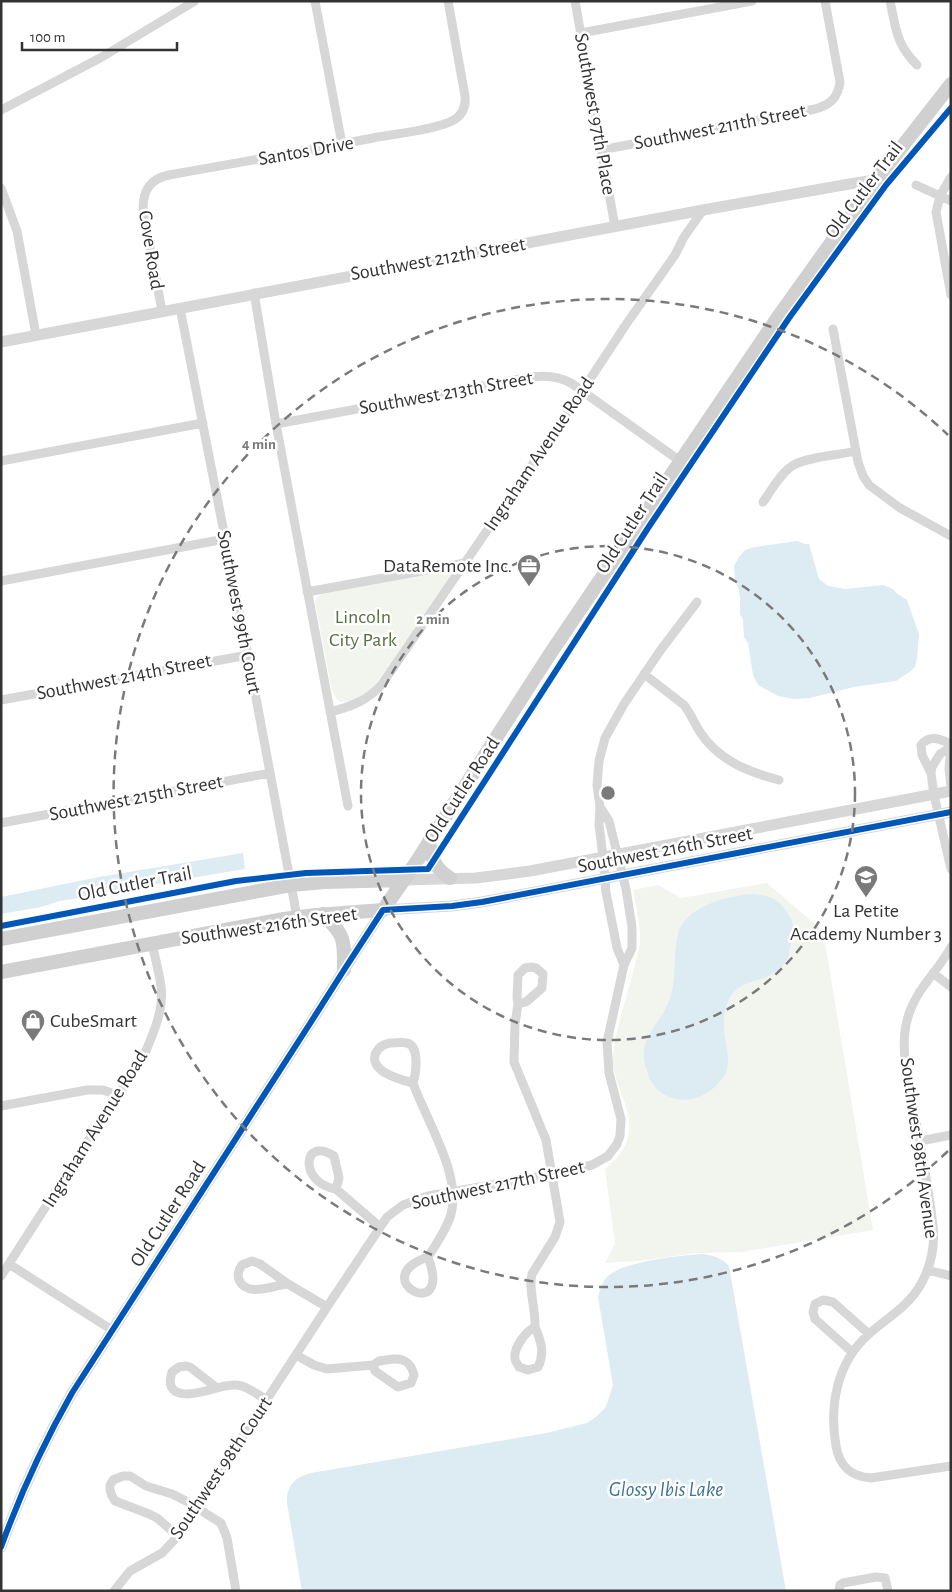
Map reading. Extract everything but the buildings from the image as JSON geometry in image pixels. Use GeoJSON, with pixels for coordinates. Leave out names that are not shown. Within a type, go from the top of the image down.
{"type":"FeatureCollection","features":[{"type":"Feature","properties":{"kind":"main road","name":"Old Cutler Road"},"geometry":{"type":"LineString","coordinates":[[383,910],[548,657],[778,317],[876,180],[951,84]]}},
{"type":"Feature","properties":{"kind":"main road"},"geometry":{"type":"LineString","coordinates":[[429,841],[436,867],[450,878]]}},
{"type":"Feature","properties":{"kind":"main road","name":"Southwest 216th Street"},"geometry":{"type":"LineString","coordinates":[[1,939],[291,885],[404,880]]}},
{"type":"Feature","properties":{"kind":"main road","name":"Southwest 216th Street"},"geometry":{"type":"LineString","coordinates":[[1,972],[296,917],[383,910]]}},
{"type":"Feature","properties":{"kind":"main road"},"geometry":{"type":"LineString","coordinates":[[323,914],[340,933],[344,946],[344,970]]}},
{"type":"Feature","properties":{"kind":"street"},"geometry":{"type":"LineString","coordinates":[[1,110],[110,52],[194,1]]}},
{"type":"Feature","properties":{"kind":"street"},"geometry":{"type":"LineString","coordinates":[[315,1],[342,144]]}},
{"type":"Feature","properties":{"kind":"street","name":"Santos Drive"},"geometry":{"type":"LineString","coordinates":[[146,189],[154,180],[169,175],[445,124],[456,119],[464,109],[465,92],[448,1]]}},
{"type":"Feature","properties":{"kind":"street","name":"Southwest 97th Place"},"geometry":{"type":"LineString","coordinates":[[575,1],[615,227]]}},
{"type":"Feature","properties":{"kind":"street"},"geometry":{"type":"LineString","coordinates":[[581,33],[752,1]]}},
{"type":"Feature","properties":{"kind":"street","name":"Southwest 211th Street"},"geometry":{"type":"LineString","coordinates":[[601,150],[825,106],[835,98],[840,82],[825,1]]}},
{"type":"Feature","properties":{"kind":"street"},"geometry":{"type":"LineString","coordinates":[[890,1],[900,43],[917,65]]}},
{"type":"Feature","properties":{"kind":"street"},"geometry":{"type":"LineString","coordinates":[[951,177],[937,204],[936,218],[951,295]]}},
{"type":"Feature","properties":{"kind":"street","name":"Southwest 212th Street"},"geometry":{"type":"LineString","coordinates":[[1,342],[254,293],[876,180]]}},
{"type":"Feature","properties":{"kind":"street"},"geometry":{"type":"LineString","coordinates":[[916,185],[951,201]]}},
{"type":"Feature","properties":{"kind":"street"},"geometry":{"type":"LineString","coordinates":[[1,188],[17,231],[36,335]]}},
{"type":"Feature","properties":{"kind":"street","name":"Cove Road"},"geometry":{"type":"LineString","coordinates":[[146,189],[143,209],[162,311]]}},
{"type":"Feature","properties":{"kind":"street","name":"Ingraham Avenue Road"},"geometry":{"type":"LineString","coordinates":[[330,712],[353,705],[370,696],[382,684],[575,402],[703,210]]}},
{"type":"Feature","properties":{"kind":"street"},"geometry":{"type":"LineString","coordinates":[[254,293],[276,424],[348,806]]}},
{"type":"Feature","properties":{"kind":"street","name":"Southwest 99th Court"},"geometry":{"type":"LineString","coordinates":[[180,308],[248,655],[296,917]]}},
{"type":"Feature","properties":{"kind":"street"},"geometry":{"type":"LineString","coordinates":[[833,329],[860,469],[869,485],[900,508],[951,536]]}},
{"type":"Feature","properties":{"kind":"street","name":"Southwest 213th Street"},"geometry":{"type":"LineString","coordinates":[[276,424],[534,376],[544,376],[559,378],[571,383],[680,461]]}},
{"type":"Feature","properties":{"kind":"street"},"geometry":{"type":"LineString","coordinates":[[1,461],[203,423]]}},
{"type":"Feature","properties":{"kind":"street"},"geometry":{"type":"LineString","coordinates":[[763,502],[783,475],[794,465],[806,460],[856,451]]}},
{"type":"Feature","properties":{"kind":"street"},"geometry":{"type":"LineString","coordinates":[[1,581],[225,539]]}},
{"type":"Feature","properties":{"kind":"street"},"geometry":{"type":"LineString","coordinates":[[307,592],[465,563]]}},
{"type":"Feature","properties":{"kind":"street"},"geometry":{"type":"LineString","coordinates":[[624,965],[617,948],[606,892],[598,825],[600,807],[597,778],[601,749],[616,718],[644,674],[697,602]]}},
{"type":"Feature","properties":{"kind":"street","name":"Southwest 214th Street"},"geometry":{"type":"LineString","coordinates":[[1,700],[248,655]]}},
{"type":"Feature","properties":{"kind":"street"},"geometry":{"type":"LineString","coordinates":[[644,674],[684,705],[705,738],[719,753],[744,770],[756,775],[779,780]]}},
{"type":"Feature","properties":{"kind":"street"},"geometry":{"type":"LineString","coordinates":[[931,774],[922,755],[922,745],[926,740],[934,738],[951,746]]}},
{"type":"Feature","properties":{"kind":"street"},"geometry":{"type":"LineString","coordinates":[[951,746],[940,754],[932,767],[931,774],[951,868]]}},
{"type":"Feature","properties":{"kind":"street"},"geometry":{"type":"LineString","coordinates":[[951,746],[949,769],[951,787]]}},
{"type":"Feature","properties":{"kind":"street","name":"Southwest 215th Street"},"geometry":{"type":"LineString","coordinates":[[1,823],[270,773]]}},
{"type":"Feature","properties":{"kind":"street","name":"Southwest 216th Street"},"geometry":{"type":"LineString","coordinates":[[404,880],[476,878],[530,871],[951,791]]}},
{"type":"Feature","properties":{"kind":"street"},"geometry":{"type":"LineString","coordinates":[[600,807],[609,821],[616,855],[623,875],[632,927],[632,948],[624,965]]}},
{"type":"Feature","properties":{"kind":"street","name":"Southwest 216th Street"},"geometry":{"type":"LineString","coordinates":[[383,910],[459,905],[951,812]]}},
{"type":"Feature","properties":{"kind":"street","name":"Old Cutler Road"},"geometry":{"type":"LineString","coordinates":[[1,1547],[42,1446],[72,1393],[383,910]]}},
{"type":"Feature","properties":{"kind":"street","name":"Ingraham Avenue Road"},"geometry":{"type":"LineString","coordinates":[[1,1276],[145,1053],[159,1012],[161,986],[152,944]]}},
{"type":"Feature","properties":{"kind":"street","name":"Southwest 98th Avenue"},"geometry":{"type":"LineString","coordinates":[[951,947],[916,996],[907,1018],[905,1033],[906,1066],[920,1141],[934,1235],[933,1250],[921,1285],[905,1305],[868,1334],[852,1352],[840,1376],[833,1413],[833,1426],[838,1454],[842,1464],[849,1472],[860,1477],[871,1478],[951,1466]]}},
{"type":"Feature","properties":{"kind":"street","name":"Southwest 217th Street"},"geometry":{"type":"LineString","coordinates":[[296,1355],[380,1227],[394,1211],[410,1202],[428,1196],[553,1174],[597,1164],[608,1156],[618,1141],[621,1119],[609,1073],[608,1033],[624,965]]}},
{"type":"Feature","properties":{"kind":"street"},"geometry":{"type":"LineString","coordinates":[[933,973],[951,987]]}},
{"type":"Feature","properties":{"kind":"street"},"geometry":{"type":"LineString","coordinates":[[518,1004],[515,1024],[514,1062],[543,1132],[553,1174],[559,1227],[556,1237],[532,1274],[531,1280],[536,1316],[535,1327],[541,1342],[542,1358],[538,1367],[528,1370],[519,1367],[515,1358],[517,1347],[530,1329],[535,1327]]}},
{"type":"Feature","properties":{"kind":"street"},"geometry":{"type":"LineString","coordinates":[[413,1083],[380,1070],[375,1058],[377,1049],[390,1043],[407,1043],[413,1048],[416,1056],[413,1083],[445,1155],[454,1200],[451,1216],[428,1258]]}},
{"type":"Feature","properties":{"kind":"street"},"geometry":{"type":"LineString","coordinates":[[1,1106],[87,1090],[103,1090],[117,1095]]}},
{"type":"Feature","properties":{"kind":"street"},"geometry":{"type":"LineString","coordinates":[[920,1141],[951,1135]]}},
{"type":"Feature","properties":{"kind":"street"},"geometry":{"type":"LineString","coordinates":[[336,1189],[380,1227]]}},
{"type":"Feature","properties":{"kind":"street"},"geometry":{"type":"LineString","coordinates":[[288,1284],[279,1284],[254,1290],[249,1289],[238,1279],[238,1271],[242,1265],[252,1261],[257,1262],[288,1284],[327,1307]]}},
{"type":"Feature","properties":{"kind":"street"},"geometry":{"type":"LineString","coordinates":[[9,1264],[112,1330]]}},
{"type":"Feature","properties":{"kind":"street"},"geometry":{"type":"LineString","coordinates":[[927,1270],[951,1276]]}},
{"type":"Feature","properties":{"kind":"street"},"geometry":{"type":"LineString","coordinates":[[852,1352],[816,1319],[813,1312],[816,1304],[823,1300],[833,1302],[868,1334]]}},
{"type":"Feature","properties":{"kind":"street"},"geometry":{"type":"LineString","coordinates":[[296,1355],[326,1369],[373,1366]]}},
{"type":"Feature","properties":{"kind":"street","name":"Southwest 98th Court"},"geometry":{"type":"LineString","coordinates":[[114,1591],[130,1571],[162,1553],[178,1536],[296,1355]]}},
{"type":"Feature","properties":{"kind":"street"},"geometry":{"type":"LineString","coordinates":[[216,1388],[190,1367],[186,1366],[174,1370],[170,1378],[172,1388],[179,1394],[192,1393],[216,1388],[230,1385],[243,1386],[267,1400]]}},
{"type":"Feature","properties":{"kind":"street"},"geometry":{"type":"LineString","coordinates":[[178,1536],[157,1518],[115,1501],[110,1490],[113,1480],[123,1476],[130,1476],[146,1486],[172,1494],[198,1507],[221,1523],[224,1527],[236,1591]]}},
{"type":"Feature","properties":{"kind":"street"},"geometry":{"type":"LineString","coordinates":[[839,1591],[840,1585],[843,1583],[876,1577],[884,1578],[888,1591]]}},
{"type":"Feature","properties":{"kind":"green space","name":"Lincoln City Park"},"geometry":{"type":"Polygon","coordinates":[[[455,569],[373,688],[362,696],[347,702],[339,701],[332,691],[315,602],[318,597],[325,593],[455,569]]]}},
{"type":"Feature","properties":{"kind":"green space"},"geometry":{"type":"Polygon","coordinates":[[[767,883],[823,931],[873,1230],[741,1252],[697,1253],[638,1261],[605,1263],[615,1244],[605,1169],[623,1149],[629,1132],[628,1114],[616,1077],[613,1058],[618,1025],[640,943],[639,923],[633,890],[658,885],[681,898],[767,883]]]}},
{"type":"Feature","properties":{"kind":"water"},"geometry":{"type":"Polygon","coordinates":[[[797,541],[809,544],[819,579],[828,586],[845,589],[883,585],[893,589],[907,600],[919,634],[917,658],[915,667],[911,671],[896,681],[854,687],[809,698],[794,699],[778,696],[758,685],[753,675],[748,643],[744,637],[743,619],[740,614],[740,597],[735,582],[734,566],[745,550],[797,541]]]}},
{"type":"Feature","properties":{"kind":"water"},"geometry":{"type":"Polygon","coordinates":[[[243,853],[245,869],[60,901],[41,907],[1,914],[1,897],[99,877],[243,853]]]}},
{"type":"Feature","properties":{"kind":"water"},"geometry":{"type":"Polygon","coordinates":[[[754,894],[774,899],[788,914],[794,928],[789,956],[774,973],[743,985],[729,999],[724,1021],[728,1062],[725,1074],[719,1082],[701,1096],[684,1100],[675,1099],[661,1092],[650,1079],[645,1065],[644,1051],[647,1039],[665,1010],[670,998],[674,983],[678,934],[682,924],[699,909],[721,900],[754,894]]]}},
{"type":"Feature","properties":{"kind":"water","name":"Glossy Ibis Lake"},"geometry":{"type":"Polygon","coordinates":[[[704,1254],[718,1258],[729,1266],[786,1591],[302,1591],[287,1503],[288,1492],[296,1480],[311,1473],[547,1433],[587,1423],[606,1407],[613,1385],[598,1297],[604,1281],[608,1276],[627,1266],[668,1257],[704,1254]]]}},
{"type":"Feature","properties":{"kind":"cycle path","name":"Old Cutler Trail"},"geometry":{"type":"LineString","coordinates":[[1,926],[236,881],[306,873],[428,869],[648,528],[789,318],[886,185],[951,108]]}},
{"type":"Feature","properties":{"kind":"cycle path"},"geometry":{"type":"LineString","coordinates":[[1,1547],[33,1468],[72,1393],[383,910],[452,906],[482,902],[951,812]]}},
{"type":"Feature","properties":{"kind":"place","name":"DataRemote Inc."},"geometry":{"type":"Point","coordinates":[529,587]}},
{"type":"Feature","properties":{"kind":"place","name":"La Petite Academy Number 3"},"geometry":{"type":"Point","coordinates":[866,898]}},
{"type":"Feature","properties":{"kind":"place","name":"CubeSmart"},"geometry":{"type":"Point","coordinates":[33,1042]}}]}
